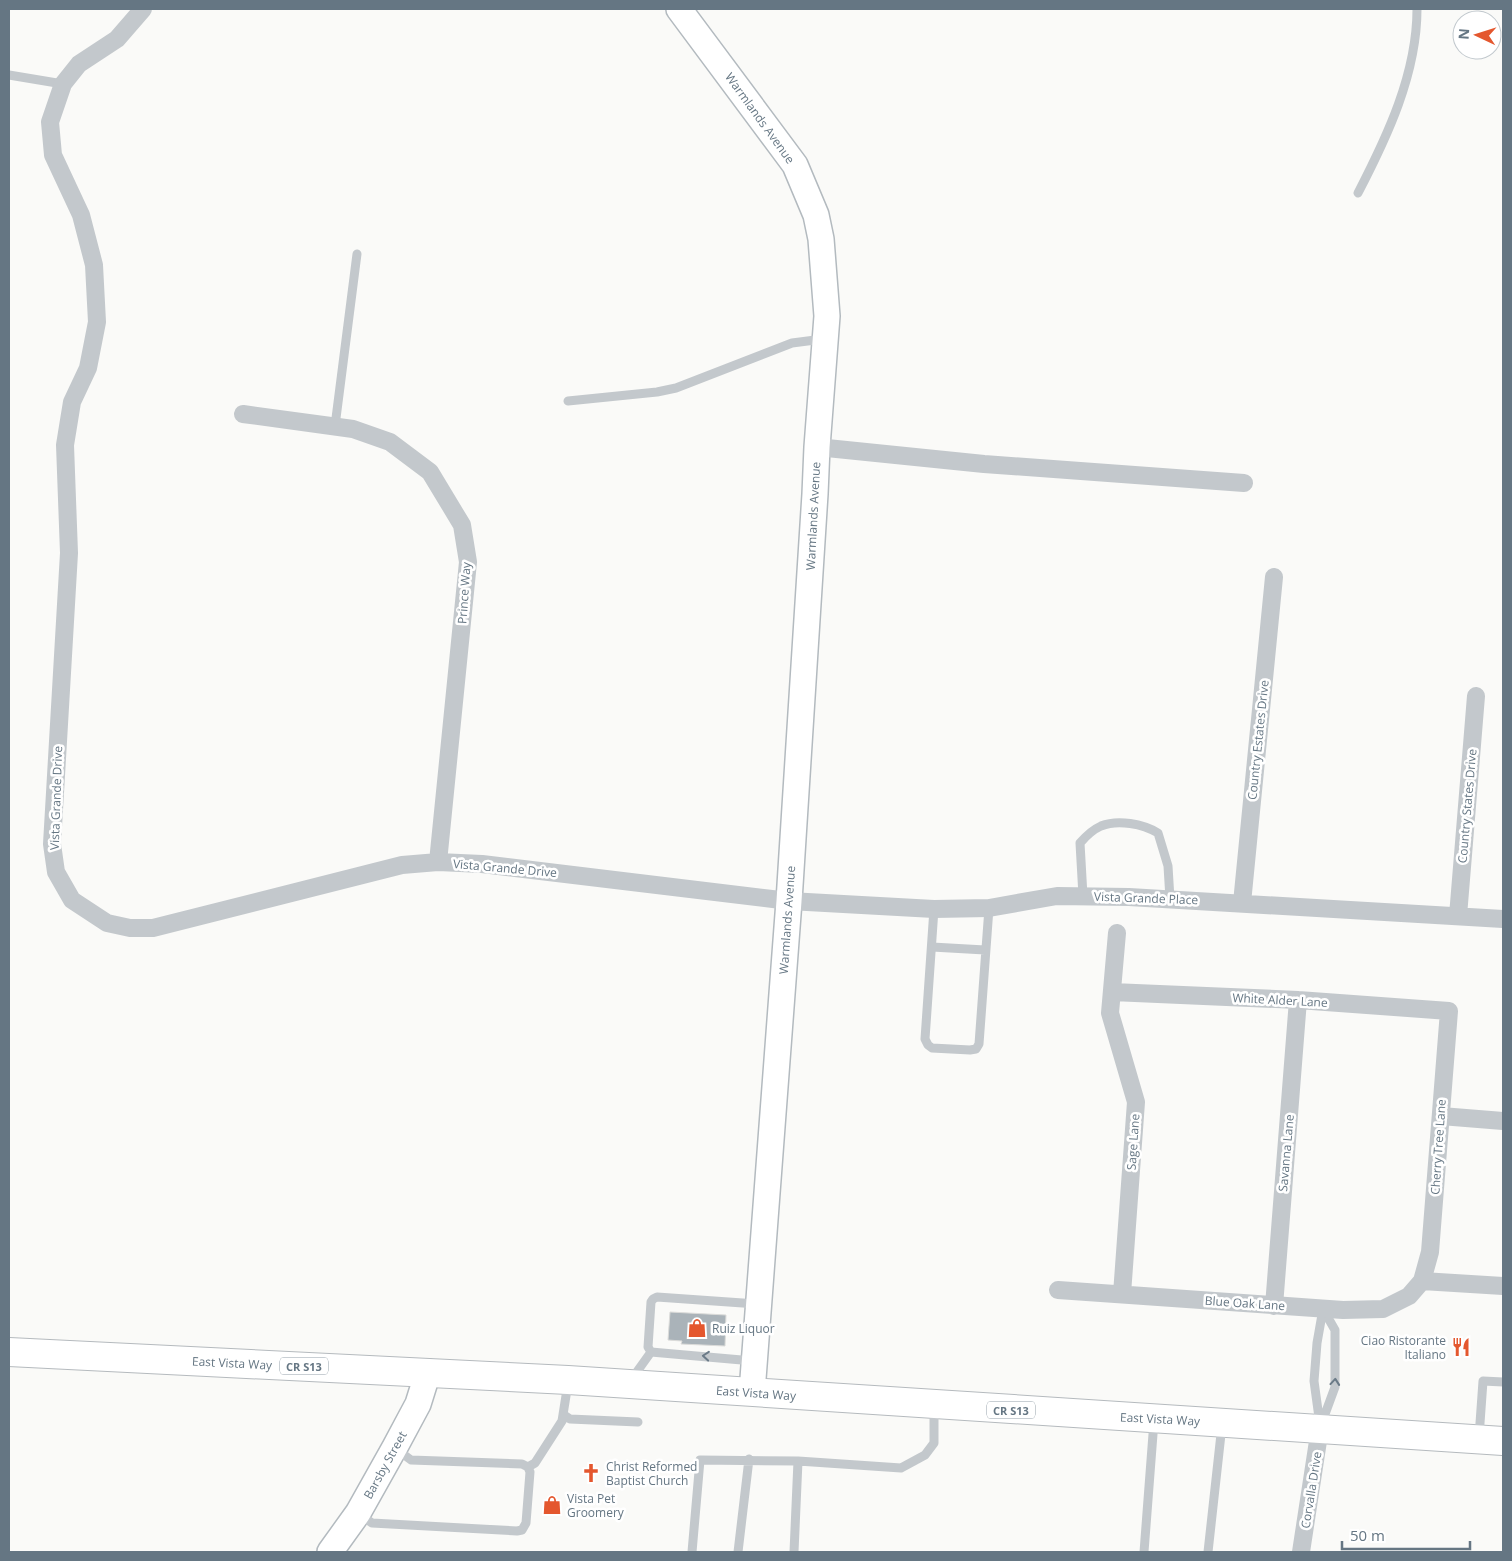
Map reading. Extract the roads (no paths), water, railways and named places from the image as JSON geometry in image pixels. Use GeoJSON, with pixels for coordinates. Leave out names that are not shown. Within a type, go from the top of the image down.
{"type":"FeatureCollection","features":[{"type":"Feature","properties":{"kind":"main road","name":"East Vista Way"},"geometry":{"type":"LineString","coordinates":[[9,1352],[568,1380],[1491,1440]]}},
{"type":"Feature","properties":{"kind":"street","name":"Vista Grande Drive"},"geometry":{"type":"LineString","coordinates":[[143,9],[117,39],[79,64],[63,84],[50,122],[53,155],[81,215],[94,265],[97,322],[88,368],[72,402],[64,445],[69,553],[52,844],[56,872],[72,900],[107,923],[130,928],[153,928],[402,865],[438,862],[482,864],[789,902]]}},
{"type":"Feature","properties":{"kind":"street","name":"Warmlands Avenue"},"geometry":{"type":"LineString","coordinates":[[679,9],[794,165],[816,215],[821,239],[827,316],[789,902],[752,1392]]}},
{"type":"Feature","properties":{"kind":"street","name":"Prince Way"},"geometry":{"type":"LineString","coordinates":[[243,414],[353,429],[390,442],[430,472],[462,526],[468,562],[438,862]]}},
{"type":"Feature","properties":{"kind":"street","name":"Warmlands Avenue"},"geometry":{"type":"LineString","coordinates":[[817,448],[984,464],[1244,483]]}},
{"type":"Feature","properties":{"kind":"street","name":"Country Estates Drive"},"geometry":{"type":"LineString","coordinates":[[1242,903],[1274,577]]}},
{"type":"Feature","properties":{"kind":"street","name":"Country States Drive"},"geometry":{"type":"LineString","coordinates":[[1458,916],[1476,696]]}},
{"type":"Feature","properties":{"kind":"street","name":"Vista Grande Place"},"geometry":{"type":"LineString","coordinates":[[789,902],[934,909],[989,908],[1057,896],[1083,896],[1170,899],[1503,919]]}},
{"type":"Feature","properties":{"kind":"street","name":"Sage Lane"},"geometry":{"type":"LineString","coordinates":[[1117,933],[1110,1013],[1136,1102],[1122,1294]]}},
{"type":"Feature","properties":{"kind":"street","name":"White Alder Lane"},"geometry":{"type":"LineString","coordinates":[[1112,992],[1298,1000],[1448,1011]]}},
{"type":"Feature","properties":{"kind":"street","name":"Savanna Lane"},"geometry":{"type":"LineString","coordinates":[[1274,1306],[1298,1000]]}},
{"type":"Feature","properties":{"kind":"street","name":"Cherry Tree Lane"},"geometry":{"type":"LineString","coordinates":[[1422,1281],[1430,1252],[1448,1011]]}},
{"type":"Feature","properties":{"kind":"street"},"geometry":{"type":"LineString","coordinates":[[1441,1116],[1503,1121]]}},
{"type":"Feature","properties":{"kind":"street","name":"Blue Oak Lane"},"geometry":{"type":"LineString","coordinates":[[1058,1290],[1323,1309],[1383,1309],[1409,1296],[1422,1281]]}},
{"type":"Feature","properties":{"kind":"street"},"geometry":{"type":"LineString","coordinates":[[1422,1281],[1503,1286]]}},
{"type":"Feature","properties":{"kind":"street","name":"Barsby Street"},"geometry":{"type":"LineString","coordinates":[[330,1552],[358,1514],[395,1447],[418,1404],[428,1372]]}},
{"type":"Feature","properties":{"kind":"street","name":"Corvalla Drive"},"geometry":{"type":"LineString","coordinates":[[1301,1552],[1320,1428]]}},
{"type":"Feature","properties":{"kind":"lane"},"geometry":{"type":"LineString","coordinates":[[1358,193],[1389,128],[1403,89],[1414,45],[1417,9]]}},
{"type":"Feature","properties":{"kind":"lane"},"geometry":{"type":"LineString","coordinates":[[9,75],[63,84]]}},
{"type":"Feature","properties":{"kind":"lane"},"geometry":{"type":"LineString","coordinates":[[335,426],[357,254]]}},
{"type":"Feature","properties":{"kind":"lane"},"geometry":{"type":"LineString","coordinates":[[568,401],[676,388],[792,343],[826,339]]}},
{"type":"Feature","properties":{"kind":"lane"},"geometry":{"type":"LineString","coordinates":[[1083,896],[1080,843],[1090,832],[1103,825],[1118,823],[1149,828],[1158,833],[1168,866],[1170,899]]}},
{"type":"Feature","properties":{"kind":"lane"},"geometry":{"type":"LineString","coordinates":[[934,909],[925,1039],[932,1048],[970,1050],[976,1049],[980,1044],[989,908]]}},
{"type":"Feature","properties":{"kind":"lane"},"geometry":{"type":"LineString","coordinates":[[932,947],[986,950]]}},
{"type":"Feature","properties":{"kind":"lane"},"geometry":{"type":"LineString","coordinates":[[651,1352],[648,1347],[653,1299],[657,1297],[758,1304]]}},
{"type":"Feature","properties":{"kind":"lane"},"geometry":{"type":"LineString","coordinates":[[1320,1428],[1335,1387],[1335,1330],[1323,1309]]}},
{"type":"Feature","properties":{"kind":"lane"},"geometry":{"type":"LineString","coordinates":[[1320,1428],[1314,1381],[1317,1343],[1323,1309]]}},
{"type":"Feature","properties":{"kind":"lane"},"geometry":{"type":"LineString","coordinates":[[651,1352],[755,1361]]}},
{"type":"Feature","properties":{"kind":"lane"},"geometry":{"type":"LineString","coordinates":[[628,1384],[651,1352]]}},
{"type":"Feature","properties":{"kind":"lane"},"geometry":{"type":"LineString","coordinates":[[528,1467],[534,1463],[560,1426],[564,1415],[568,1380]]}},
{"type":"Feature","properties":{"kind":"lane"},"geometry":{"type":"LineString","coordinates":[[1491,1440],[1483,1381],[1503,1382]]}},
{"type":"Feature","properties":{"kind":"lane"},"geometry":{"type":"LineString","coordinates":[[692,1552],[700,1460],[748,1459],[901,1468],[925,1455],[934,1443],[934,1405]]}},
{"type":"Feature","properties":{"kind":"lane"},"geometry":{"type":"LineString","coordinates":[[564,1415],[570,1418],[638,1422]]}},
{"type":"Feature","properties":{"kind":"lane"},"geometry":{"type":"LineString","coordinates":[[1144,1552],[1154,1418]]}},
{"type":"Feature","properties":{"kind":"lane"},"geometry":{"type":"LineString","coordinates":[[1208,1552],[1222,1422]]}},
{"type":"Feature","properties":{"kind":"lane"},"geometry":{"type":"LineString","coordinates":[[358,1514],[372,1524],[517,1531],[522,1530],[526,1523],[530,1472],[528,1467],[522,1464],[412,1460],[395,1447]]}},
{"type":"Feature","properties":{"kind":"lane"},"geometry":{"type":"LineString","coordinates":[[738,1552],[748,1459]]}},
{"type":"Feature","properties":{"kind":"lane"},"geometry":{"type":"LineString","coordinates":[[794,1552],[798,1461]]}},
{"type":"Feature","properties":{"kind":"place","name":"Ruiz Liquor"},"geometry":{"type":"Point","coordinates":[697,1328]}},
{"type":"Feature","properties":{"kind":"place","name":"Ciao Ristorante Italiano"},"geometry":{"type":"Point","coordinates":[1461,1347]}},
{"type":"Feature","properties":{"kind":"place","name":"Christ Reformed Baptist Church"},"geometry":{"type":"Point","coordinates":[591,1473]}},
{"type":"Feature","properties":{"kind":"place","name":"Vista Pet Groomery"},"geometry":{"type":"Point","coordinates":[552,1505]}}]}
